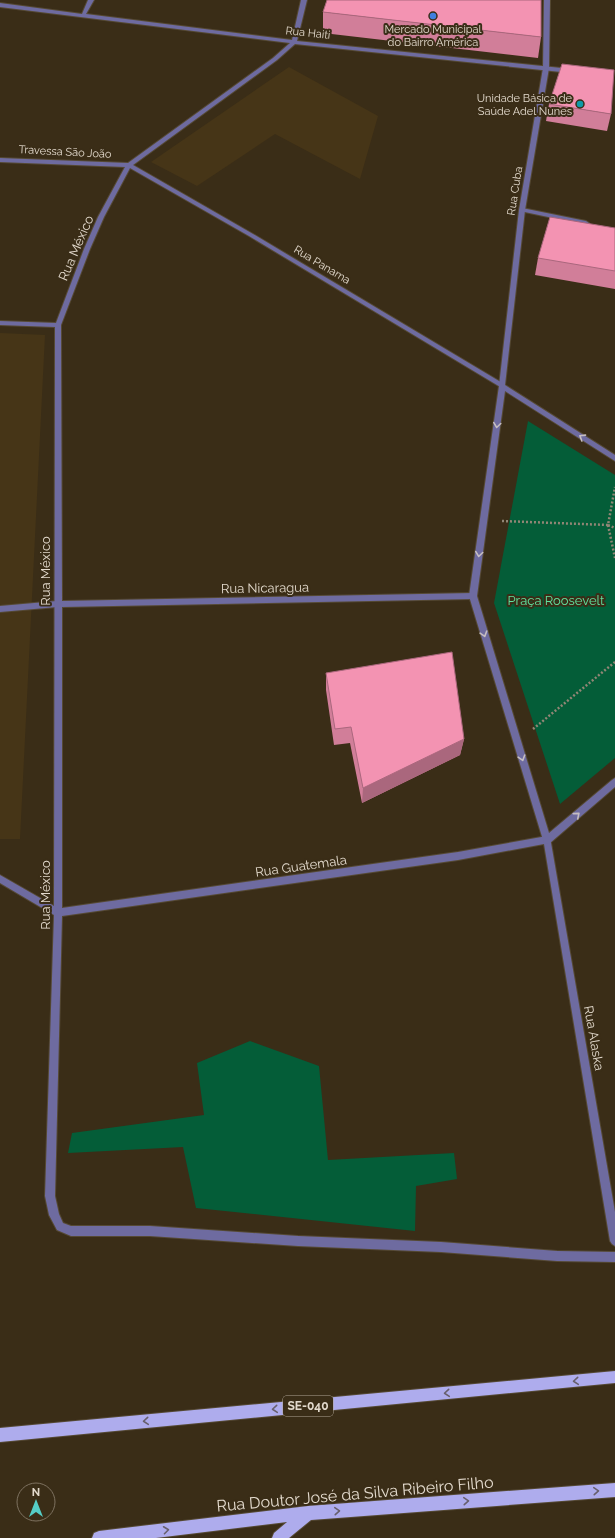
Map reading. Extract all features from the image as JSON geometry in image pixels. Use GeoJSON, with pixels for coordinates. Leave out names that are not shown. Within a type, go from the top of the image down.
{"type":"FeatureCollection","features":[{"type":"Feature","properties":{"kind":"main road","name":"SE-040"},"geometry":{"type":"LineString","coordinates":[[0,1435],[615,1378]]}},
{"type":"Feature","properties":{"kind":"main road","name":"Rua Doutor José da Silva Ribeiro Filho"},"geometry":{"type":"LineString","coordinates":[[99,1538],[308,1513],[615,1490]]}},
{"type":"Feature","properties":{"kind":"main road"},"geometry":{"type":"LineString","coordinates":[[279,1538],[308,1513]]}},
{"type":"Feature","properties":{"kind":"street"},"geometry":{"type":"LineString","coordinates":[[83,16],[90,0]]}},
{"type":"Feature","properties":{"kind":"street"},"geometry":{"type":"LineString","coordinates":[[294,42],[304,0]]}},
{"type":"Feature","properties":{"kind":"street","name":"Rua Cuba"},"geometry":{"type":"LineString","coordinates":[[473,596],[502,386],[522,210],[546,68],[546,0]]}},
{"type":"Feature","properties":{"kind":"street","name":"Rua Haiti"},"geometry":{"type":"LineString","coordinates":[[0,5],[294,42],[576,72]]}},
{"type":"Feature","properties":{"kind":"street","name":"Rua México"},"geometry":{"type":"LineString","coordinates":[[294,42],[275,59],[129,165],[87,249],[58,325],[58,913],[50,1196],[54,1215],[60,1227],[71,1231],[150,1231],[298,1241],[441,1247],[557,1256],[615,1257]]}},
{"type":"Feature","properties":{"kind":"street","name":"Travessa São João"},"geometry":{"type":"LineString","coordinates":[[0,160],[129,165]]}},
{"type":"Feature","properties":{"kind":"street","name":"Rua Panama"},"geometry":{"type":"LineString","coordinates":[[129,165],[251,235],[502,386],[615,458]]}},
{"type":"Feature","properties":{"kind":"street"},"geometry":{"type":"LineString","coordinates":[[522,210],[592,224]]}},
{"type":"Feature","properties":{"kind":"street"},"geometry":{"type":"LineString","coordinates":[[0,323],[58,325]]}},
{"type":"Feature","properties":{"kind":"street","name":"Rua Nicaragua"},"geometry":{"type":"LineString","coordinates":[[0,608],[57,604],[473,596]]}},
{"type":"Feature","properties":{"kind":"street","name":"Rua Alaska"},"geometry":{"type":"LineString","coordinates":[[473,596],[547,840],[615,1241]]}},
{"type":"Feature","properties":{"kind":"street"},"geometry":{"type":"LineString","coordinates":[[547,840],[615,782]]}},
{"type":"Feature","properties":{"kind":"street","name":"Rua Guatemala"},"geometry":{"type":"LineString","coordinates":[[58,913],[450,857],[547,840]]}},
{"type":"Feature","properties":{"kind":"street"},"geometry":{"type":"LineString","coordinates":[[0,879],[58,913]]}},
{"type":"Feature","properties":{"kind":"path"},"geometry":{"type":"LineString","coordinates":[[615,487],[608,525],[615,558]]}},
{"type":"Feature","properties":{"kind":"path"},"geometry":{"type":"LineString","coordinates":[[484,521],[608,525],[615,528]]}},
{"type":"Feature","properties":{"kind":"path"},"geometry":{"type":"LineString","coordinates":[[517,742],[615,662]]}},
{"type":"Feature","properties":{"kind":"shaded area"},"geometry":{"type":"Polygon","coordinates":[[[289,67],[378,116],[360,179],[275,134],[197,186],[151,162],[289,67]]]}},
{"type":"Feature","properties":{"kind":"shaded area"},"geometry":{"type":"Polygon","coordinates":[[[0,333],[45,335],[20,839],[0,839],[0,333]]]}},
{"type":"Feature","properties":{"kind":"green space","name":"Praça Roosevelt"},"geometry":{"type":"Polygon","coordinates":[[[528,421],[615,475],[615,758],[560,804],[494,603],[528,421]]]}},
{"type":"Feature","properties":{"kind":"green space"},"geometry":{"type":"Polygon","coordinates":[[[250,1041],[319,1066],[328,1160],[454,1153],[457,1179],[416,1186],[415,1231],[196,1208],[183,1147],[68,1153],[72,1133],[204,1115],[197,1063],[250,1041]]]}},
{"type":"Feature","properties":{"kind":"building"},"geometry":{"type":"Polygon","coordinates":[[[327,0],[541,0],[541,37],[323,12],[327,0]]]}},
{"type":"Feature","properties":{"kind":"building"},"geometry":{"type":"Polygon","coordinates":[[[562,64],[614,70],[611,114],[549,104],[562,64]]]}},
{"type":"Feature","properties":{"kind":"building"},"geometry":{"type":"Polygon","coordinates":[[[550,217],[615,228],[615,271],[538,258],[550,217]]]}},
{"type":"Feature","properties":{"kind":"building"},"geometry":{"type":"Polygon","coordinates":[[[452,652],[464,739],[363,788],[351,727],[335,729],[326,673],[452,652]]]}},
{"type":"Feature","properties":{"kind":"place","name":"Mercado Municipal do Bairro América"},"geometry":{"type":"Point","coordinates":[433,16]}},
{"type":"Feature","properties":{"kind":"place","name":"Unidade Básica de Saúde Adel Nunes"},"geometry":{"type":"Point","coordinates":[580,104]}}]}
